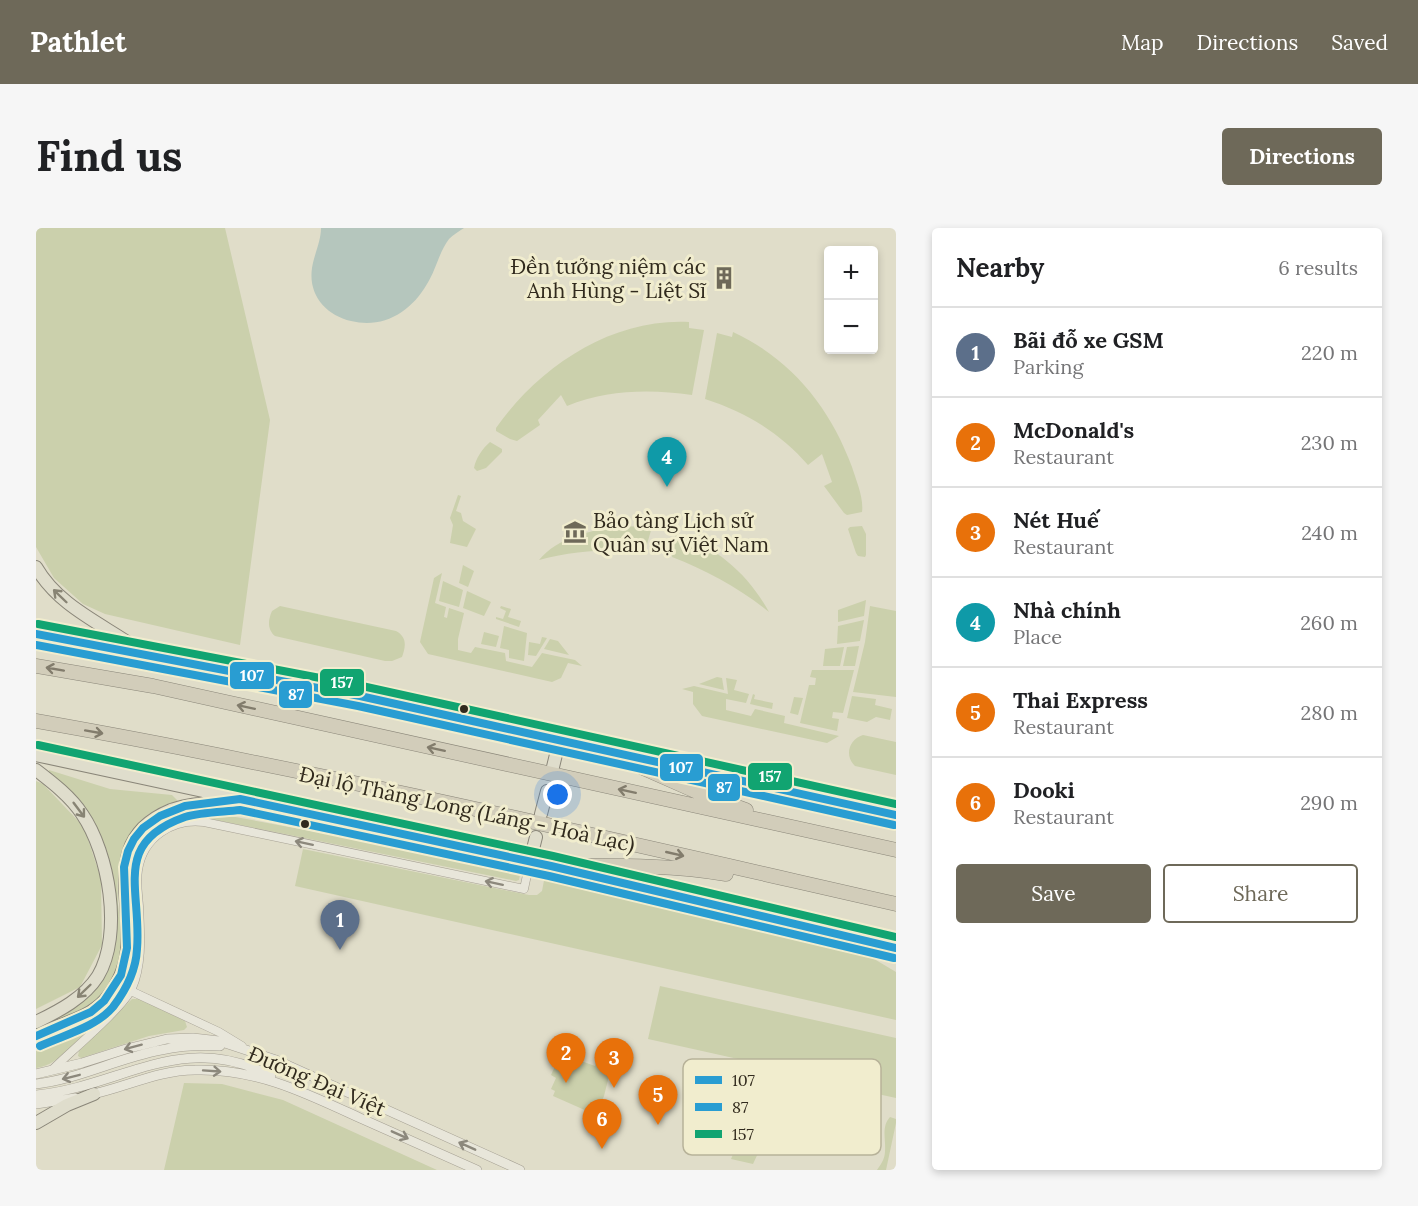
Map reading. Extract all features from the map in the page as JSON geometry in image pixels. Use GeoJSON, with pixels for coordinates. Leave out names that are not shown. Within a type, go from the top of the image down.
{"type":"FeatureCollection","features":[{"type":"Feature","properties":{"kind":"highway"},"geometry":{"type":"LineString","coordinates":[[36,666],[153,686],[893,849]]}},
{"type":"Feature","properties":{"kind":"highway","name":"Đại lộ Thăng Long (Láng - Hoà Lạc)"},"geometry":{"type":"LineString","coordinates":[[36,722],[145,741],[596,836],[896,904]]}},
{"type":"Feature","properties":{"kind":"highway"},"geometry":{"type":"LineString","coordinates":[[591,745],[702,794],[753,813],[828,827],[893,849]]}},
{"type":"Feature","properties":{"kind":"highway"},"geometry":{"type":"LineString","coordinates":[[551,866],[704,870],[879,908],[896,909]]}},
{"type":"Feature","properties":{"kind":"main road"},"geometry":{"type":"LineString","coordinates":[[36,567],[57,594],[82,615],[111,630],[142,652]]}},
{"type":"Feature","properties":{"kind":"main road"},"geometry":{"type":"LineString","coordinates":[[36,634],[241,671],[560,738],[896,815]]}},
{"type":"Feature","properties":{"kind":"main road"},"geometry":{"type":"LineString","coordinates":[[552,771],[560,738]]}},
{"type":"Feature","properties":{"kind":"main road"},"geometry":{"type":"LineString","coordinates":[[36,755],[530,861],[890,947],[896,956]]}},
{"type":"Feature","properties":{"kind":"main road"},"geometry":{"type":"LineString","coordinates":[[36,770],[74,803],[91,830],[99,848],[106,876],[110,923],[106,955],[98,976],[79,997],[36,1022]]}},
{"type":"Feature","properties":{"kind":"main road"},"geometry":{"type":"LineString","coordinates":[[541,814],[547,791]]}},
{"type":"Feature","properties":{"kind":"main road"},"geometry":{"type":"LineString","coordinates":[[36,1036],[91,1012],[104,1001],[121,975],[127,948],[124,867],[128,850],[143,828],[160,816],[185,806],[240,799]]}},
{"type":"Feature","properties":{"kind":"main road"},"geometry":{"type":"LineString","coordinates":[[530,861],[536,837]]}},
{"type":"Feature","properties":{"kind":"main road"},"geometry":{"type":"LineString","coordinates":[[36,1123],[67,1105],[94,1094]]}},
{"type":"Feature","properties":{"kind":"street"},"geometry":{"type":"LineString","coordinates":[[51,1072],[120,1005],[130,991],[138,967],[140,950],[138,869],[147,845],[170,826],[186,822],[204,822],[524,889],[530,861]]}},
{"type":"Feature","properties":{"kind":"street"},"geometry":{"type":"LineString","coordinates":[[130,991],[219,1032],[248,1050]]}},
{"type":"Feature","properties":{"kind":"street","name":"Đường Đại Việt"},"geometry":{"type":"LineString","coordinates":[[36,1074],[51,1072],[167,1039],[219,1041],[231,1047],[248,1050],[276,1060],[520,1170]]}},
{"type":"Feature","properties":{"kind":"street"},"geometry":{"type":"LineString","coordinates":[[36,1084],[84,1074],[159,1050],[210,1046],[231,1047]]}},
{"type":"Feature","properties":{"kind":"street"},"geometry":{"type":"LineString","coordinates":[[36,1095],[76,1088],[158,1062],[198,1058],[242,1064],[289,1086]]}},
{"type":"Feature","properties":{"kind":"street","name":"Đường Đại Việt"},"geometry":{"type":"LineString","coordinates":[[36,1104],[94,1094],[154,1076],[195,1070],[250,1075],[289,1086],[477,1170]]}},
{"type":"Feature","properties":{"kind":"green space"},"geometry":{"type":"Polygon","coordinates":[[[36,228],[225,228],[270,420],[240,645],[105,614],[83,604],[54,578],[36,547],[36,228]]]}},
{"type":"Feature","properties":{"kind":"green space"},"geometry":{"type":"Polygon","coordinates":[[[689,322],[689,328],[704,330],[692,395],[628,392],[597,397],[567,406],[561,395],[538,420],[540,425],[517,441],[496,431],[513,406],[533,385],[579,351],[632,328],[660,323],[689,322]]]}},
{"type":"Feature","properties":{"kind":"green space"},"geometry":{"type":"Polygon","coordinates":[[[733,332],[773,356],[806,387],[820,405],[843,445],[852,467],[861,495],[862,512],[847,515],[844,513],[824,486],[832,482],[822,454],[808,465],[774,433],[734,410],[705,399],[717,333],[732,337],[733,332]]]}},
{"type":"Feature","properties":{"kind":"green space"},"geometry":{"type":"Polygon","coordinates":[[[490,442],[502,449],[502,452],[486,468],[477,471],[474,468],[476,461],[490,442]]]}},
{"type":"Feature","properties":{"kind":"green space"},"geometry":{"type":"Polygon","coordinates":[[[458,495],[461,496],[456,511],[461,513],[463,521],[476,529],[467,547],[450,543],[453,525],[450,518],[458,495]]]}},
{"type":"Feature","properties":{"kind":"green space"},"geometry":{"type":"Polygon","coordinates":[[[618,526],[652,527],[645,551],[592,551],[539,560],[565,540],[618,526]]]}},
{"type":"Feature","properties":{"kind":"green space"},"geometry":{"type":"Polygon","coordinates":[[[862,526],[866,534],[865,557],[858,556],[856,553],[848,529],[862,526]]]}},
{"type":"Feature","properties":{"kind":"green space"},"geometry":{"type":"Polygon","coordinates":[[[676,533],[705,546],[730,564],[752,586],[769,612],[723,581],[672,557],[676,533]]]}},
{"type":"Feature","properties":{"kind":"green space"},"geometry":{"type":"Polygon","coordinates":[[[463,565],[474,571],[468,587],[459,583],[463,565]]]}},
{"type":"Feature","properties":{"kind":"green space"},"geometry":{"type":"Polygon","coordinates":[[[442,573],[435,603],[446,607],[444,617],[447,618],[449,608],[464,613],[458,650],[471,653],[475,647],[505,653],[506,661],[532,667],[542,653],[575,660],[582,666],[568,663],[561,678],[552,682],[428,654],[420,642],[434,578],[442,573]]]}},
{"type":"Feature","properties":{"kind":"green space"},"geometry":{"type":"Polygon","coordinates":[[[443,581],[463,590],[459,607],[439,601],[443,581]]]}},
{"type":"Feature","properties":{"kind":"green space"},"geometry":{"type":"Polygon","coordinates":[[[467,591],[491,602],[484,616],[463,608],[467,591]]]}},
{"type":"Feature","properties":{"kind":"green space"},"geometry":{"type":"Polygon","coordinates":[[[866,600],[864,616],[838,622],[838,610],[866,600]]]}},
{"type":"Feature","properties":{"kind":"green space"},"geometry":{"type":"Polygon","coordinates":[[[280,606],[396,631],[405,642],[402,657],[385,661],[275,636],[269,627],[269,621],[272,611],[280,606]]]}},
{"type":"Feature","properties":{"kind":"green space"},"geometry":{"type":"Polygon","coordinates":[[[501,606],[511,609],[508,617],[521,621],[519,627],[496,619],[496,617],[503,619],[506,611],[500,608],[501,606]]]}},
{"type":"Feature","properties":{"kind":"green space"},"geometry":{"type":"Polygon","coordinates":[[[870,606],[896,611],[896,697],[853,692],[865,642],[870,606]]]}},
{"type":"Feature","properties":{"kind":"green space"},"geometry":{"type":"Polygon","coordinates":[[[864,620],[860,641],[837,644],[838,626],[864,620]]]}},
{"type":"Feature","properties":{"kind":"green space"},"geometry":{"type":"Polygon","coordinates":[[[504,626],[527,633],[524,661],[509,658],[509,650],[500,648],[504,626]]]}},
{"type":"Feature","properties":{"kind":"green space"},"geometry":{"type":"Polygon","coordinates":[[[484,632],[499,636],[496,647],[481,644],[484,632]]]}},
{"type":"Feature","properties":{"kind":"green space"},"geometry":{"type":"Polygon","coordinates":[[[542,637],[547,638],[536,656],[528,655],[529,642],[540,644],[542,637]]]}},
{"type":"Feature","properties":{"kind":"green space"},"geometry":{"type":"Polygon","coordinates":[[[550,639],[558,641],[569,655],[544,649],[550,639]]]}},
{"type":"Feature","properties":{"kind":"green space"},"geometry":{"type":"Polygon","coordinates":[[[859,646],[855,666],[843,666],[847,647],[859,646]]]}},
{"type":"Feature","properties":{"kind":"green space"},"geometry":{"type":"Polygon","coordinates":[[[844,647],[840,666],[823,666],[825,649],[844,647]]]}},
{"type":"Feature","properties":{"kind":"green space"},"geometry":{"type":"Polygon","coordinates":[[[812,670],[854,670],[843,713],[833,712],[832,718],[839,719],[837,731],[800,723],[809,685],[815,685],[816,678],[810,677],[812,670]]]}},
{"type":"Feature","properties":{"kind":"green space"},"geometry":{"type":"Polygon","coordinates":[[[717,677],[722,678],[724,690],[699,684],[717,677]]]}},
{"type":"Feature","properties":{"kind":"green space"},"geometry":{"type":"Polygon","coordinates":[[[726,678],[737,680],[734,690],[749,694],[746,703],[726,699],[726,710],[751,716],[755,709],[785,716],[784,723],[839,736],[827,743],[702,716],[693,704],[693,692],[682,689],[694,686],[728,694],[726,678]]]}},
{"type":"Feature","properties":{"kind":"green space"},"geometry":{"type":"Polygon","coordinates":[[[753,694],[754,699],[773,703],[772,709],[750,704],[753,694]]]}},
{"type":"Feature","properties":{"kind":"green space"},"geometry":{"type":"Polygon","coordinates":[[[852,696],[876,699],[875,705],[892,709],[890,720],[876,717],[867,722],[847,718],[852,696]]]}},
{"type":"Feature","properties":{"kind":"green space"},"geometry":{"type":"Polygon","coordinates":[[[794,697],[803,698],[798,715],[790,713],[794,697]]]}},
{"type":"Feature","properties":{"kind":"green space"},"geometry":{"type":"Polygon","coordinates":[[[863,735],[896,742],[896,775],[855,766],[849,753],[851,744],[863,735]]]}},
{"type":"Feature","properties":{"kind":"green space"},"geometry":{"type":"Polygon","coordinates":[[[49,770],[110,789],[172,795],[178,801],[160,807],[146,816],[127,840],[122,854],[118,887],[122,950],[118,967],[108,987],[96,1002],[88,1007],[36,1030],[36,1026],[78,1005],[93,993],[112,962],[116,943],[114,887],[105,845],[92,821],[49,774],[49,770]]]}},
{"type":"Feature","properties":{"kind":"green space"},"geometry":{"type":"Polygon","coordinates":[[[36,781],[43,784],[84,827],[101,879],[102,945],[80,987],[36,1009],[36,781]]]}},
{"type":"Feature","properties":{"kind":"green space"},"geometry":{"type":"Polygon","coordinates":[[[192,809],[521,870],[519,880],[201,817],[185,817],[171,821],[161,825],[146,837],[137,852],[132,889],[136,948],[134,965],[127,986],[107,1011],[68,1050],[56,1060],[36,1068],[36,1042],[85,1022],[108,1006],[116,997],[131,962],[128,881],[134,845],[161,818],[192,809]]]}},
{"type":"Feature","properties":{"kind":"green space"},"geometry":{"type":"Polygon","coordinates":[[[303,849],[529,895],[537,895],[542,891],[545,875],[698,912],[741,927],[793,932],[842,945],[859,950],[896,972],[896,1020],[295,886],[303,849]]]}},
{"type":"Feature","properties":{"kind":"green space"},"geometry":{"type":"Polygon","coordinates":[[[660,986],[896,1038],[896,1098],[881,1095],[881,1059],[738,1059],[648,1039],[660,986]]]}},
{"type":"Feature","properties":{"kind":"green space"},"geometry":{"type":"Polygon","coordinates":[[[132,999],[139,999],[185,1021],[187,1027],[184,1030],[149,1036],[81,1058],[78,1056],[79,1051],[132,999]]]}},
{"type":"Feature","properties":{"kind":"green space"},"geometry":{"type":"Polygon","coordinates":[[[562,1051],[582,1056],[581,1061],[595,1066],[597,1059],[613,1063],[612,1077],[609,1076],[596,1115],[553,1096],[555,1091],[551,1089],[556,1078],[551,1075],[562,1051]]]}},
{"type":"Feature","properties":{"kind":"green space"},"geometry":{"type":"Polygon","coordinates":[[[184,1083],[222,1084],[283,1100],[437,1170],[164,1170],[184,1083]]]}},
{"type":"Feature","properties":{"kind":"green space"},"geometry":{"type":"Polygon","coordinates":[[[890,1117],[896,1119],[896,1123],[886,1170],[877,1170],[884,1156],[885,1129],[890,1117]]]}},
{"type":"Feature","properties":{"kind":"green space"},"geometry":{"type":"Polygon","coordinates":[[[733,1155],[757,1155],[753,1164],[731,1159],[733,1155]]]}},
{"type":"Feature","properties":{"kind":"shaded area"},"geometry":{"type":"Polygon","coordinates":[[[321,228],[464,228],[449,239],[430,279],[413,303],[385,320],[363,323],[334,314],[316,295],[312,268],[321,228]]]}},
{"type":"Feature","properties":{"kind":"transit line","name":"157"},"geometry":{"type":"LineString","coordinates":[[38,624],[362,686],[896,804]]}},
{"type":"Feature","properties":{"kind":"transit line","name":"107"},"geometry":{"type":"LineString","coordinates":[[36,634],[360,696],[896,815]]}},
{"type":"Feature","properties":{"kind":"transit line","name":"87"},"geometry":{"type":"LineString","coordinates":[[36,645],[358,706],[894,825]]}},
{"type":"Feature","properties":{"kind":"transit line","name":"157"},"geometry":{"type":"LineString","coordinates":[[38,745],[553,856],[896,937]]}},
{"type":"Feature","properties":{"kind":"transit line","name":"107"},"geometry":{"type":"LineString","coordinates":[[36,1036],[91,1012],[104,1001],[121,975],[127,948],[124,867],[128,851],[143,828],[160,816],[185,806],[240,799],[551,866],[896,948]]}},
{"type":"Feature","properties":{"kind":"transit line","name":"87"},"geometry":{"type":"LineString","coordinates":[[40,1046],[98,1020],[113,1007],[130,980],[137,949],[135,871],[139,855],[147,840],[162,828],[185,817],[212,812],[240,810],[549,876],[894,958]]}},
{"type":"Feature","properties":{"kind":"place","name":"Đền tưởng niệm các Anh Hùng - Liệt Sĩ"},"geometry":{"type":"Point","coordinates":[724,278]}},
{"type":"Feature","properties":{"kind":"place","name":"Nhà chính"},"geometry":{"type":"Point","coordinates":[667,487]}},
{"type":"Feature","properties":{"kind":"place","name":"Bảo tàng Lịch sử Quân sự Việt Nam"},"geometry":{"type":"Point","coordinates":[575,532]}},
{"type":"Feature","properties":{"kind":"place","name":"Bãi đỗ xe GSM"},"geometry":{"type":"Point","coordinates":[340,950]}},
{"type":"Feature","properties":{"kind":"place","name":"McDonald's"},"geometry":{"type":"Point","coordinates":[566,1083]}},
{"type":"Feature","properties":{"kind":"place","name":"Nét Huế"},"geometry":{"type":"Point","coordinates":[614,1088]}},
{"type":"Feature","properties":{"kind":"place","name":"Thai Express"},"geometry":{"type":"Point","coordinates":[658,1125]}},
{"type":"Feature","properties":{"kind":"place","name":"Dooki"},"geometry":{"type":"Point","coordinates":[602,1149]}}]}
